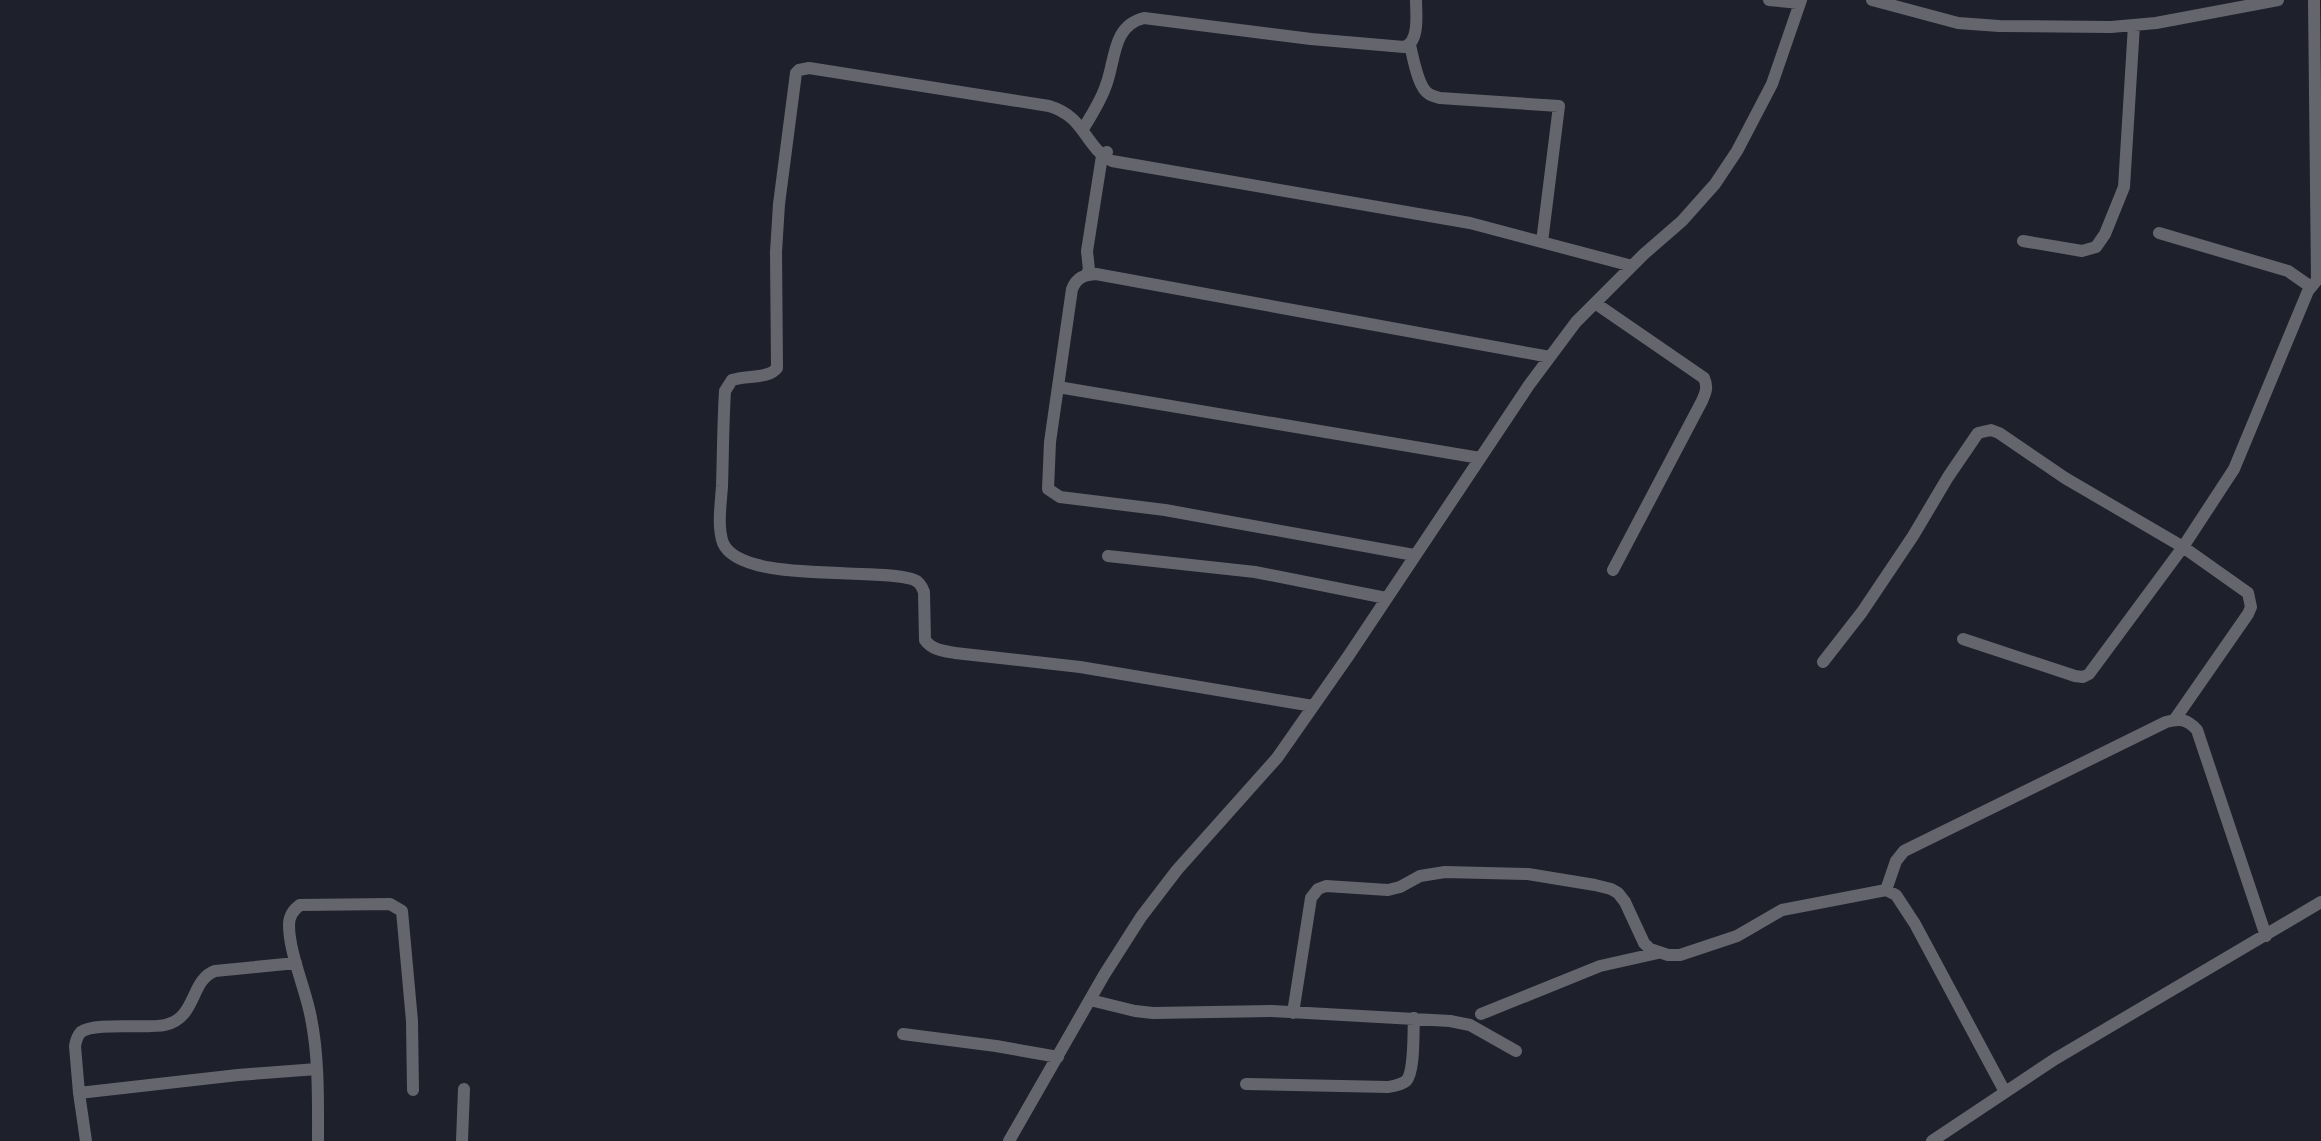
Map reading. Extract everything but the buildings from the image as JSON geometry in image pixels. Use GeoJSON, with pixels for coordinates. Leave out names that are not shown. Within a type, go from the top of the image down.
{"type":"FeatureCollection","features":[{"type":"Feature","properties":{"kind":"street"},"geometry":{"type":"LineString","coordinates":[[1416,0],[1414,39],[1410,45],[1423,89],[1429,94],[1440,98],[1559,106],[1542,242]]}},
{"type":"Feature","properties":{"kind":"street"},"geometry":{"type":"LineString","coordinates":[[1009,1141],[1090,1000],[1141,917],[1177,870],[1277,758],[1550,356],[1576,322],[1595,302],[1682,221],[1715,184],[1737,151],[1772,84],[1801,1],[1769,0]]}},
{"type":"Feature","properties":{"kind":"street"},"geometry":{"type":"LineString","coordinates":[[1872,0],[1958,23],[1999,26],[2111,27],[2156,23],[2278,0]]}},
{"type":"Feature","properties":{"kind":"street"},"geometry":{"type":"LineString","coordinates":[[1963,639],[2083,677],[2089,674],[2182,547],[2234,469],[2280,354],[2316,282],[2314,0]]}},
{"type":"Feature","properties":{"kind":"street"},"geometry":{"type":"LineString","coordinates":[[1084,129],[1106,88],[1122,32],[1134,20],[1144,18],[1310,39],[1392,47],[1410,45]]}},
{"type":"Feature","properties":{"kind":"street"},"geometry":{"type":"LineString","coordinates":[[2023,241],[2082,251],[2096,247],[2106,234],[2124,187],[2134,25]]}},
{"type":"Feature","properties":{"kind":"street"},"geometry":{"type":"LineString","coordinates":[[1312,706],[1080,667],[938,649],[929,645],[925,640],[924,592],[922,586],[917,581],[891,577],[770,569],[743,559],[730,551],[724,544],[721,520],[726,391],[732,380],[744,376],[767,375],[774,372],[777,368],[776,252],[779,204],[795,77],[799,70],[809,68],[1049,106],[1071,117],[1112,161],[1470,224],[1632,266]]}},
{"type":"Feature","properties":{"kind":"street"},"geometry":{"type":"LineString","coordinates":[[1086,275],[1089,270],[1086,251],[1105,153]]}},
{"type":"Feature","properties":{"kind":"street"},"geometry":{"type":"LineString","coordinates":[[2159,233],[2288,271],[2316,282]]}},
{"type":"Feature","properties":{"kind":"street"},"geometry":{"type":"LineString","coordinates":[[1414,555],[1165,510],[1060,497],[1052,493],[1048,489],[1049,462],[1074,282],[1086,275],[1096,274],[1550,356]]}},
{"type":"Feature","properties":{"kind":"street"},"geometry":{"type":"LineString","coordinates":[[1595,302],[1704,378],[1707,384],[1707,390],[1702,401],[1614,570]]}},
{"type":"Feature","properties":{"kind":"street"},"geometry":{"type":"LineString","coordinates":[[1058,387],[1480,458]]}},
{"type":"Feature","properties":{"kind":"street"},"geometry":{"type":"LineString","coordinates":[[1823,662],[1868,604],[1978,433],[1985,430],[1999,433],[2065,478],[2182,547],[2248,593],[2251,607],[2248,614],[2175,719],[2064,770],[1904,851],[1896,861],[1886,890]]}},
{"type":"Feature","properties":{"kind":"street"},"geometry":{"type":"LineString","coordinates":[[1108,556],[1255,572],[1386,598]]}},
{"type":"Feature","properties":{"kind":"street"},"geometry":{"type":"LineString","coordinates":[[2175,719],[2190,722],[2197,730],[2266,936]]}},
{"type":"Feature","properties":{"kind":"street"},"geometry":{"type":"LineString","coordinates":[[1293,1013],[1311,898],[1318,889],[1326,886],[1388,890],[1400,887],[1420,876],[1445,872],[1528,874],[1611,888],[1625,902],[1644,942],[1658,953]]}},
{"type":"Feature","properties":{"kind":"street"},"geometry":{"type":"LineString","coordinates":[[1481,1014],[1600,966],[1658,953],[1680,955],[1737,936],[1782,910],[1886,890],[1896,895],[1915,924],[2005,1092]]}},
{"type":"Feature","properties":{"kind":"street"},"geometry":{"type":"LineString","coordinates":[[1932,1141],[2055,1059],[2321,902]]}},
{"type":"Feature","properties":{"kind":"street"},"geometry":{"type":"LineString","coordinates":[[318,1141],[317,1069],[312,1020],[296,963],[289,926],[294,910],[300,906],[390,904],[402,911],[412,1021],[413,1090]]}},
{"type":"Feature","properties":{"kind":"street"},"geometry":{"type":"LineString","coordinates":[[86,1141],[75,1046],[76,1038],[82,1032],[96,1028],[171,1023],[184,1015],[192,1004],[202,979],[208,973],[296,963]]}},
{"type":"Feature","properties":{"kind":"street"},"geometry":{"type":"LineString","coordinates":[[1090,1000],[1135,1011],[1153,1013],[1198,1011],[1293,1013],[1450,1021],[1470,1025],[1516,1051]]}},
{"type":"Feature","properties":{"kind":"street"},"geometry":{"type":"LineString","coordinates":[[1246,1084],[1388,1087],[1399,1085],[1407,1080],[1411,1072],[1414,1018]]}},
{"type":"Feature","properties":{"kind":"street"},"geometry":{"type":"LineString","coordinates":[[903,1034],[996,1046],[1058,1057]]}},
{"type":"Feature","properties":{"kind":"street"},"geometry":{"type":"LineString","coordinates":[[80,1093],[238,1075],[317,1069]]}},
{"type":"Feature","properties":{"kind":"street"},"geometry":{"type":"LineString","coordinates":[[462,1141],[464,1089]]}}]}
